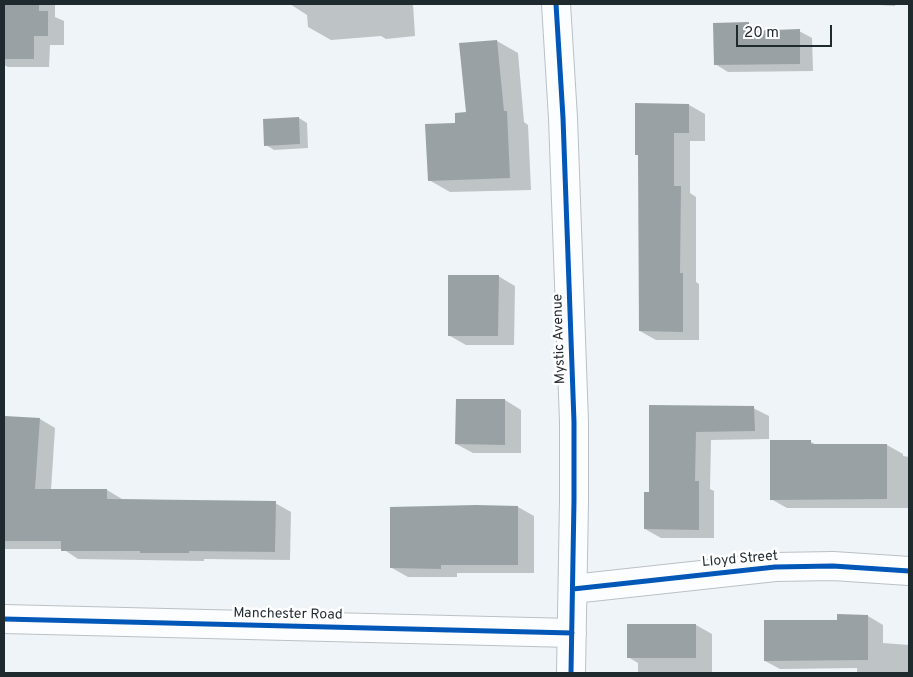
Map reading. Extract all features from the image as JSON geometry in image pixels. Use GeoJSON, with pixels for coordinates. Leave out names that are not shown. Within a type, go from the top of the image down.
{"type":"FeatureCollection","features":[{"type":"Feature","properties":{"kind":"street","name":"Mystic Avenue"},"geometry":{"type":"LineString","coordinates":[[556,4],[563,118],[574,422],[571,673]]}},
{"type":"Feature","properties":{"kind":"street","name":"Lloyd Street"},"geometry":{"type":"LineString","coordinates":[[573,589],[775,567],[833,566],[909,571]]}},
{"type":"Feature","properties":{"kind":"street","name":"Manchester Road"},"geometry":{"type":"LineString","coordinates":[[4,619],[572,633]]}},
{"type":"Feature","properties":{"kind":"building"},"geometry":{"type":"Polygon","coordinates":[[[4,4],[39,4],[39,11],[48,11],[48,36],[34,36],[34,59],[4,59],[4,4]]]}},
{"type":"Feature","properties":{"kind":"building"},"geometry":{"type":"Polygon","coordinates":[[[749,22],[749,31],[800,29],[800,64],[714,65],[713,23],[749,22]]]}},
{"type":"Feature","properties":{"kind":"building"},"geometry":{"type":"Polygon","coordinates":[[[497,40],[504,111],[507,111],[510,178],[428,181],[425,124],[455,123],[455,113],[466,112],[459,43],[497,40]]]}},
{"type":"Feature","properties":{"kind":"building"},"geometry":{"type":"Polygon","coordinates":[[[635,103],[689,104],[689,133],[674,133],[674,186],[681,186],[680,273],[683,273],[683,332],[639,331],[638,155],[635,155],[635,103]]]}},
{"type":"Feature","properties":{"kind":"building"},"geometry":{"type":"Polygon","coordinates":[[[299,117],[300,144],[264,146],[263,119],[299,117]]]}},
{"type":"Feature","properties":{"kind":"building"},"geometry":{"type":"Polygon","coordinates":[[[448,275],[499,275],[498,336],[448,336],[448,275]]]}},
{"type":"Feature","properties":{"kind":"building"},"geometry":{"type":"Polygon","coordinates":[[[456,399],[505,399],[505,445],[455,444],[456,399]]]}},
{"type":"Feature","properties":{"kind":"building"},"geometry":{"type":"Polygon","coordinates":[[[649,405],[754,406],[755,431],[696,432],[695,481],[699,481],[699,530],[644,529],[644,492],[649,492],[649,405]]]}},
{"type":"Feature","properties":{"kind":"building"},"geometry":{"type":"Polygon","coordinates":[[[5,416],[40,418],[35,489],[107,489],[107,499],[276,501],[275,552],[189,551],[189,553],[140,553],[140,551],[61,551],[61,541],[4,541],[5,416]]]}},
{"type":"Feature","properties":{"kind":"building"},"geometry":{"type":"Polygon","coordinates":[[[770,440],[811,440],[811,444],[887,444],[887,499],[770,500],[770,440]]]}},
{"type":"Feature","properties":{"kind":"building"},"geometry":{"type":"Polygon","coordinates":[[[518,506],[518,565],[441,565],[441,569],[390,568],[390,507],[518,506]]]}},
{"type":"Feature","properties":{"kind":"building"},"geometry":{"type":"Polygon","coordinates":[[[837,614],[868,615],[868,660],[764,661],[764,620],[837,620],[837,614]]]}},
{"type":"Feature","properties":{"kind":"building"},"geometry":{"type":"Polygon","coordinates":[[[627,624],[696,624],[696,658],[627,658],[627,624]]]}},
{"type":"Feature","properties":{"kind":"cycle path"},"geometry":{"type":"LineString","coordinates":[[556,4],[563,118],[574,422],[571,673]]}},
{"type":"Feature","properties":{"kind":"cycle path"},"geometry":{"type":"LineString","coordinates":[[573,589],[775,567],[833,566],[909,571]]}},
{"type":"Feature","properties":{"kind":"cycle path"},"geometry":{"type":"LineString","coordinates":[[4,619],[572,633]]}}]}
